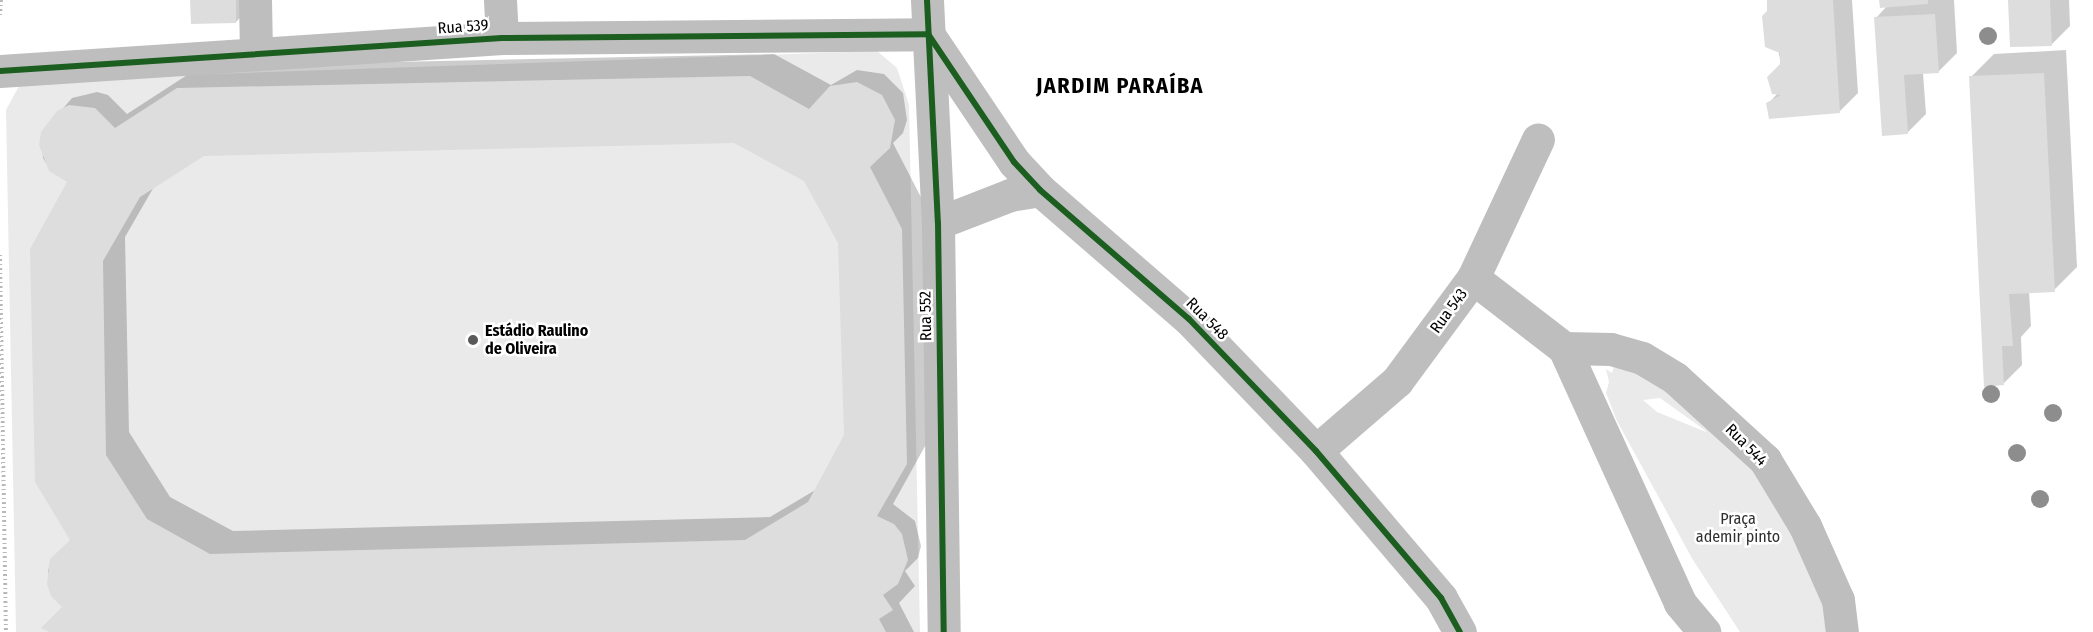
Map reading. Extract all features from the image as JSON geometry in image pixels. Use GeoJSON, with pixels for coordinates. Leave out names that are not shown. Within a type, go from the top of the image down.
{"type":"FeatureCollection","features":[{"type":"Feature","properties":{"kind":"street"},"geometry":{"type":"LineString","coordinates":[[255,0],[256,54]]}},
{"type":"Feature","properties":{"kind":"street"},"geometry":{"type":"LineString","coordinates":[[500,0],[502,38]]}},
{"type":"Feature","properties":{"kind":"street","name":"Rua 539"},"geometry":{"type":"LineString","coordinates":[[0,71],[928,10]]}},
{"type":"Feature","properties":{"kind":"street","name":"Rua 548"},"geometry":{"type":"LineString","coordinates":[[928,10],[1014,162],[1040,190],[1189,319],[1316,452],[1441,598],[1460,632]]}},
{"type":"Feature","properties":{"kind":"street","name":"Rua 552"},"geometry":{"type":"LineString","coordinates":[[928,10],[938,223],[944,632]]}},
{"type":"Feature","properties":{"kind":"street","name":"Rua 543"},"geometry":{"type":"LineString","coordinates":[[1316,452],[1397,381],[1473,278],[1538,139]]}},
{"type":"Feature","properties":{"kind":"street"},"geometry":{"type":"LineString","coordinates":[[938,223],[1010,195],[1040,190]]}},
{"type":"Feature","properties":{"kind":"street"},"geometry":{"type":"LineString","coordinates":[[1473,278],[1564,348],[1680,603],[1704,632]]}},
{"type":"Feature","properties":{"kind":"street","name":"Rua 544"},"geometry":{"type":"LineString","coordinates":[[1564,348],[1611,349],[1642,358],[1675,378],[1765,460],[1806,526],[1838,600],[1842,632]]}},
{"type":"Feature","properties":{"kind":"street"},"geometry":{"type":"LineString","coordinates":[[1440,632],[1441,598]]}},
{"type":"Feature","properties":{"kind":"path"},"geometry":{"type":"LineString","coordinates":[[0,15],[1,0]]}},
{"type":"Feature","properties":{"kind":"path"},"geometry":{"type":"LineString","coordinates":[[0,255],[6,632]]}},
{"type":"Feature","properties":{"kind":"green space"},"geometry":{"type":"Polygon","coordinates":[[[877,51],[897,68],[909,105],[920,632],[16,632],[6,110],[19,86],[64,79],[877,51]]]}},
{"type":"Feature","properties":{"kind":"green space","name":"Praça ademir pinto"},"geometry":{"type":"Polygon","coordinates":[[[1618,354],[1764,462],[1841,632],[1740,632],[1693,560],[1617,421],[1606,393],[1609,382],[1606,369],[1612,373],[1618,354]],[[1660,398],[1643,400],[1657,412],[1706,431],[1660,398]]]}},
{"type":"Feature","properties":{"kind":"building"},"geometry":{"type":"Polygon","coordinates":[[[190,0],[236,0],[236,23],[191,24],[190,0]]]}},
{"type":"Feature","properties":{"kind":"building"},"geometry":{"type":"Polygon","coordinates":[[[1767,0],[1833,0],[1840,113],[1769,119],[1766,103],[1781,95],[1772,94],[1767,77],[1780,64],[1780,53],[1765,47],[1762,16],[1767,11],[1767,0]]]}},
{"type":"Feature","properties":{"kind":"building"},"geometry":{"type":"Polygon","coordinates":[[[1879,0],[1928,0],[1928,4],[1880,8],[1879,0]]]}},
{"type":"Feature","properties":{"kind":"building"},"geometry":{"type":"Polygon","coordinates":[[[2008,0],[2050,0],[2052,46],[2010,47],[2008,0]]]}},
{"type":"Feature","properties":{"kind":"building"},"geometry":{"type":"Polygon","coordinates":[[[1935,14],[1939,73],[1904,75],[1908,134],[1882,136],[1874,17],[1935,14]]]}},
{"type":"Feature","properties":{"kind":"building"},"geometry":{"type":"Polygon","coordinates":[[[2044,73],[2055,292],[2009,294],[2013,346],[2002,346],[2004,385],[1984,387],[1969,76],[2044,73]]]}},
{"type":"Feature","properties":{"kind":"building"},"geometry":{"type":"Polygon","coordinates":[[[750,76],[809,109],[830,86],[857,82],[882,95],[895,120],[890,148],[870,167],[902,229],[907,464],[877,516],[894,524],[902,534],[908,560],[898,584],[883,595],[893,610],[879,619],[886,632],[49,632],[41,628],[62,607],[51,596],[47,584],[50,559],[70,540],[35,482],[30,249],[67,182],[49,171],[39,145],[41,132],[57,111],[69,105],[95,108],[115,128],[177,88],[750,76]],[[734,143],[204,156],[140,197],[103,261],[106,455],[147,519],[210,554],[745,540],[808,502],[844,435],[838,243],[804,181],[734,143]]]}},
{"type":"Feature","properties":{"kind":"cycle path"},"geometry":{"type":"LineString","coordinates":[[927,0],[938,223],[944,632]]}},
{"type":"Feature","properties":{"kind":"cycle path"},"geometry":{"type":"LineString","coordinates":[[928,34],[1014,162],[1040,190],[1189,319],[1316,451],[1441,598],[1460,632]]}},
{"type":"Feature","properties":{"kind":"cycle path"},"geometry":{"type":"LineString","coordinates":[[0,71],[502,38],[928,34]]}},
{"type":"Feature","properties":{"kind":"place","name":"Estádio Raulino de Oliveira"},"geometry":{"type":"Point","coordinates":[473,340]}},
{"type":"Feature","properties":{"kind":"district","name":"JARDIM PARAÍBA"},"geometry":{"type":"Point","coordinates":[1120,86]}}]}
